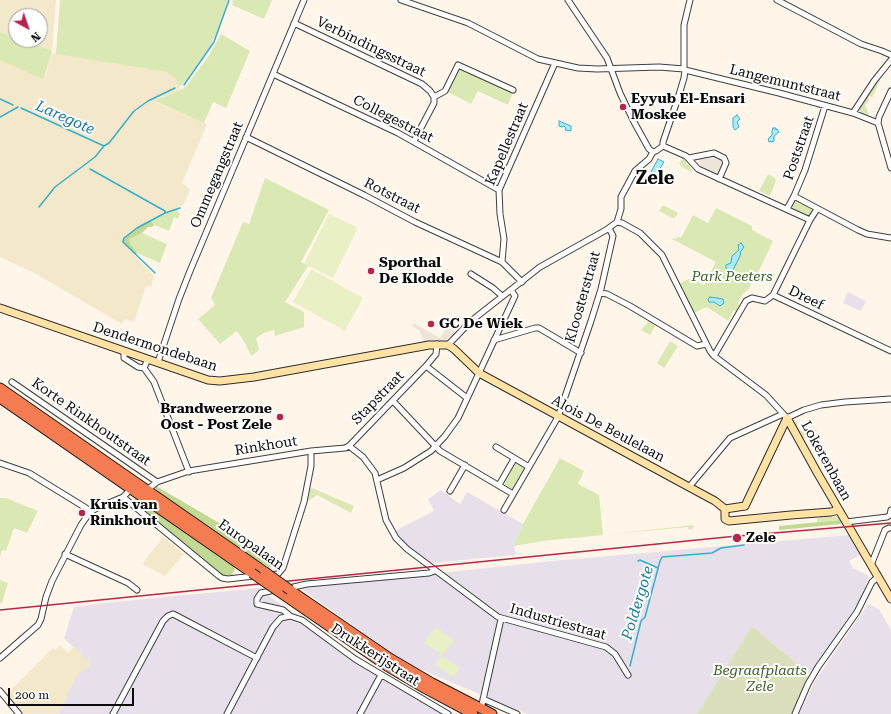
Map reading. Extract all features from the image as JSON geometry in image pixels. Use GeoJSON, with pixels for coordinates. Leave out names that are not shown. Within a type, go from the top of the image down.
{"type":"FeatureCollection","features":[{"type":"Feature","properties":{"kind":"highway","name":"Europalaan"},"geometry":{"type":"LineString","coordinates":[[0,388],[391,659],[477,711]]}},
{"type":"Feature","properties":{"kind":"highway","name":"Europalaan"},"geometry":{"type":"LineString","coordinates":[[0,398],[387,666],[431,692],[477,711],[492,714]]}},
{"type":"Feature","properties":{"kind":"street","name":"Ommegangstraat"},"geometry":{"type":"LineString","coordinates":[[158,362],[190,271],[304,0]]}},
{"type":"Feature","properties":{"kind":"street","name":"Langemuntstraat"},"geometry":{"type":"LineString","coordinates":[[401,0],[468,23],[535,58],[578,68],[597,69],[658,67],[684,69],[853,113],[878,123]]}},
{"type":"Feature","properties":{"kind":"street"},"geometry":{"type":"LineString","coordinates":[[568,0],[607,58],[620,93],[634,122],[649,149],[653,152]]}},
{"type":"Feature","properties":{"kind":"street"},"geometry":{"type":"LineString","coordinates":[[448,345],[471,321],[548,262],[617,222],[621,209],[621,197],[623,191],[635,171],[649,159],[653,152],[663,146],[678,98],[684,69],[684,25],[690,0]]}},
{"type":"Feature","properties":{"kind":"street"},"geometry":{"type":"LineString","coordinates":[[777,0],[861,44],[891,55]]}},
{"type":"Feature","properties":{"kind":"street","name":"Verbindingsstraat"},"geometry":{"type":"LineString","coordinates":[[294,23],[422,84],[430,91],[434,97],[434,101],[414,142]]}},
{"type":"Feature","properties":{"kind":"street"},"geometry":{"type":"LineString","coordinates":[[853,113],[874,81],[891,60]]}},
{"type":"Feature","properties":{"kind":"street","name":"Kapellestraat"},"geometry":{"type":"LineString","coordinates":[[502,262],[504,239],[500,214],[499,190],[555,63]]}},
{"type":"Feature","properties":{"kind":"street","name":"Verbindingsstraat"},"geometry":{"type":"LineString","coordinates":[[434,97],[445,91],[458,65],[513,90]]}},
{"type":"Feature","properties":{"kind":"street","name":"Collegestraat"},"geometry":{"type":"LineString","coordinates":[[273,74],[414,142],[499,190]]}},
{"type":"Feature","properties":{"kind":"street"},"geometry":{"type":"LineString","coordinates":[[891,91],[878,123],[891,168]]}},
{"type":"Feature","properties":{"kind":"street","name":"Poststraat"},"geometry":{"type":"LineString","coordinates":[[787,209],[805,170],[825,106]]}},
{"type":"Feature","properties":{"kind":"street","name":"Rotstraat"},"geometry":{"type":"LineString","coordinates":[[246,137],[364,195],[415,222],[502,262],[522,282]]}},
{"type":"Feature","properties":{"kind":"street"},"geometry":{"type":"LineString","coordinates":[[663,146],[683,154],[689,158],[698,169],[810,220]]}},
{"type":"Feature","properties":{"kind":"street"},"geometry":{"type":"LineString","coordinates":[[689,158],[714,153],[724,158],[726,163],[720,179]]}},
{"type":"Feature","properties":{"kind":"street"},"geometry":{"type":"LineString","coordinates":[[794,196],[867,234],[891,238]]}},
{"type":"Feature","properties":{"kind":"street"},"geometry":{"type":"LineString","coordinates":[[773,295],[810,220],[817,209]]}},
{"type":"Feature","properties":{"kind":"street","name":"Lokerenbaan"},"geometry":{"type":"LineString","coordinates":[[617,222],[622,223],[640,233],[662,255],[706,344],[714,356],[766,395],[785,416],[891,599]]}},
{"type":"Feature","properties":{"kind":"street","name":"Kloosterstraat"},"geometry":{"type":"LineString","coordinates":[[494,340],[539,328],[580,352],[600,293],[613,236],[609,228]]}},
{"type":"Feature","properties":{"kind":"street"},"geometry":{"type":"LineString","coordinates":[[471,274],[494,288],[502,296]]}},
{"type":"Feature","properties":{"kind":"street"},"geometry":{"type":"LineString","coordinates":[[349,446],[368,462],[375,473],[377,480],[409,466],[436,446],[458,418],[515,296],[511,290]]}},
{"type":"Feature","properties":{"kind":"street"},"geometry":{"type":"LineString","coordinates":[[600,293],[607,294],[630,306],[697,346],[706,344]]}},
{"type":"Feature","properties":{"kind":"street","name":"Dreef"},"geometry":{"type":"LineString","coordinates":[[714,356],[745,302],[752,298],[765,301],[773,295],[891,351]]}},
{"type":"Feature","properties":{"kind":"street","name":"Dendermondebaan"},"geometry":{"type":"LineString","coordinates":[[0,308],[208,380],[227,381],[420,346],[437,344],[448,345]]}},
{"type":"Feature","properties":{"kind":"street","name":"Stapstraat"},"geometry":{"type":"LineString","coordinates":[[349,446],[426,366],[436,354],[437,344]]}},
{"type":"Feature","properties":{"kind":"street","name":"Alois De Beulelaan"},"geometry":{"type":"LineString","coordinates":[[448,345],[479,373],[715,501],[725,509],[724,512],[726,520],[748,519]]}},
{"type":"Feature","properties":{"kind":"street"},"geometry":{"type":"LineString","coordinates":[[124,351],[124,358],[138,367],[144,368],[154,382],[189,472]]}},
{"type":"Feature","properties":{"kind":"street"},"geometry":{"type":"LineString","coordinates":[[504,510],[558,417],[580,352]]}},
{"type":"Feature","properties":{"kind":"street"},"geometry":{"type":"LineString","coordinates":[[144,368],[148,359]]}},
{"type":"Feature","properties":{"kind":"street"},"geometry":{"type":"LineString","coordinates":[[426,366],[467,398]]}},
{"type":"Feature","properties":{"kind":"street","name":"Korte Rinkhoutstraat"},"geometry":{"type":"LineString","coordinates":[[12,382],[157,482]]}},
{"type":"Feature","properties":{"kind":"street"},"geometry":{"type":"LineString","coordinates":[[689,487],[726,442],[735,436],[785,416],[821,405],[891,399]]}},
{"type":"Feature","properties":{"kind":"street"},"geometry":{"type":"LineString","coordinates":[[393,401],[440,451],[465,464],[513,494]]}},
{"type":"Feature","properties":{"kind":"street"},"geometry":{"type":"LineString","coordinates":[[785,416],[745,506],[747,507],[748,519],[831,512],[839,510]]}},
{"type":"Feature","properties":{"kind":"street","name":"Rinkhout"},"geometry":{"type":"LineString","coordinates":[[147,490],[157,482],[189,472],[311,451],[342,449],[349,446]]}},
{"type":"Feature","properties":{"kind":"street"},"geometry":{"type":"LineString","coordinates":[[496,448],[529,467]]}},
{"type":"Feature","properties":{"kind":"street"},"geometry":{"type":"LineString","coordinates":[[123,497],[222,578],[278,574],[283,568],[304,502],[311,466],[311,451]]}},
{"type":"Feature","properties":{"kind":"street"},"geometry":{"type":"LineString","coordinates":[[499,485],[514,458]]}},
{"type":"Feature","properties":{"kind":"street"},"geometry":{"type":"LineString","coordinates":[[0,463],[29,473],[86,508],[90,512]]}},
{"type":"Feature","properties":{"kind":"street"},"geometry":{"type":"LineString","coordinates":[[450,491],[465,464]]}},
{"type":"Feature","properties":{"kind":"street","name":"Industriestraat"},"geometry":{"type":"LineString","coordinates":[[377,480],[386,520],[396,538],[407,549],[435,571],[501,619],[606,647],[615,654],[628,675]]}},
{"type":"Feature","properties":{"kind":"street"},"geometry":{"type":"LineString","coordinates":[[0,658],[38,625],[48,592],[65,554],[90,512],[123,497],[131,489]]}},
{"type":"Feature","properties":{"kind":"street"},"geometry":{"type":"LineString","coordinates":[[725,509],[745,506]]}},
{"type":"Feature","properties":{"kind":"street"},"geometry":{"type":"LineString","coordinates":[[846,522],[887,517],[890,515],[891,510]]}},
{"type":"Feature","properties":{"kind":"street"},"geometry":{"type":"LineString","coordinates":[[871,565],[885,530],[889,528]]}},
{"type":"Feature","properties":{"kind":"street"},"geometry":{"type":"LineString","coordinates":[[65,554],[128,583],[137,590]]}},
{"type":"Feature","properties":{"kind":"street"},"geometry":{"type":"LineString","coordinates":[[290,616],[282,610],[257,604],[259,595],[266,591],[298,587],[307,584],[429,573],[435,571]]}},
{"type":"Feature","properties":{"kind":"street"},"geometry":{"type":"LineString","coordinates":[[795,714],[808,684],[818,667],[857,612],[872,582],[878,577]]}},
{"type":"Feature","properties":{"kind":"street"},"geometry":{"type":"LineString","coordinates":[[113,714],[163,621],[168,616],[173,614],[256,658]]}},
{"type":"Feature","properties":{"kind":"street"},"geometry":{"type":"LineString","coordinates":[[227,714],[273,627],[281,618],[290,616]]}},
{"type":"Feature","properties":{"kind":"street","name":"Drukkerijstraat"},"geometry":{"type":"LineString","coordinates":[[290,616],[302,620],[355,659],[448,714]]}},
{"type":"Feature","properties":{"kind":"street"},"geometry":{"type":"LineString","coordinates":[[477,711],[483,699],[501,619]]}},
{"type":"Feature","properties":{"kind":"street"},"geometry":{"type":"LineString","coordinates":[[360,714],[381,675]]}},
{"type":"Feature","properties":{"kind":"street"},"geometry":{"type":"LineString","coordinates":[[0,691],[19,714]]}},
{"type":"Feature","properties":{"kind":"street"},"geometry":{"type":"LineString","coordinates":[[483,699],[517,714]]}},
{"type":"Feature","properties":{"kind":"shaded area"},"geometry":{"type":"Polygon","coordinates":[[[0,0],[56,0],[52,51],[44,48],[48,48],[48,8],[8,8],[8,35],[0,32],[0,0]]]}},
{"type":"Feature","properties":{"kind":"shaded area"},"geometry":{"type":"Polygon","coordinates":[[[52,53],[166,72],[176,79],[181,90],[155,102],[207,124],[182,183],[190,189],[184,204],[176,209],[157,216],[136,228],[121,241],[154,276],[151,287],[146,286],[134,322],[125,319],[122,324],[36,274],[0,257],[0,60],[41,78],[45,78],[52,53]]]}},
{"type":"Feature","properties":{"kind":"shaded area"},"geometry":{"type":"Polygon","coordinates":[[[714,156],[725,162],[719,175],[701,166],[698,158],[714,156]]]}},
{"type":"Feature","properties":{"kind":"shaded area"},"geometry":{"type":"Polygon","coordinates":[[[848,292],[866,301],[861,311],[843,303],[848,292]]]}},
{"type":"Feature","properties":{"kind":"shaded area"},"geometry":{"type":"Polygon","coordinates":[[[413,323],[440,338],[448,325],[456,333],[446,340],[424,342],[419,330],[412,326],[413,323]]]}},
{"type":"Feature","properties":{"kind":"shaded area"},"geometry":{"type":"Polygon","coordinates":[[[441,490],[460,504],[467,492],[523,524],[514,546],[516,555],[431,563],[408,546],[395,531],[434,511],[428,499],[441,490]]]}},
{"type":"Feature","properties":{"kind":"shaded area"},"geometry":{"type":"Polygon","coordinates":[[[849,535],[861,554],[849,561],[853,568],[869,576],[858,603],[828,649],[812,670],[808,673],[752,626],[697,714],[527,714],[408,664],[300,588],[552,561],[849,535]]]}},
{"type":"Feature","properties":{"kind":"shaded area"},"geometry":{"type":"Polygon","coordinates":[[[163,537],[184,554],[165,576],[142,564],[163,537]]]}},
{"type":"Feature","properties":{"kind":"shaded area"},"geometry":{"type":"Polygon","coordinates":[[[260,588],[273,599],[380,671],[456,714],[59,714],[74,679],[90,664],[64,638],[74,607],[260,588]]]}},
{"type":"Feature","properties":{"kind":"shaded area"},"geometry":{"type":"Polygon","coordinates":[[[868,604],[879,609],[891,630],[891,714],[799,714],[815,681],[868,604]]]}},
{"type":"Feature","properties":{"kind":"shaded area"},"geometry":{"type":"Polygon","coordinates":[[[60,645],[68,653],[74,647],[91,664],[74,679],[59,714],[22,714],[6,695],[53,648],[55,650],[60,645]]]}},
{"type":"Feature","properties":{"kind":"green space"},"geometry":{"type":"Polygon","coordinates":[[[60,0],[228,0],[217,33],[208,49],[185,82],[179,87],[176,79],[166,72],[56,54],[60,0]]]}},
{"type":"Feature","properties":{"kind":"green space"},"geometry":{"type":"Polygon","coordinates":[[[233,0],[272,0],[264,19],[232,5],[233,0]]]}},
{"type":"Feature","properties":{"kind":"green space"},"geometry":{"type":"Polygon","coordinates":[[[0,32],[8,35],[8,48],[44,48],[52,51],[44,78],[40,78],[0,60],[0,32]]]}},
{"type":"Feature","properties":{"kind":"green space"},"geometry":{"type":"Polygon","coordinates":[[[221,34],[250,51],[226,108],[213,102],[204,123],[155,101],[181,90],[187,85],[208,57],[221,34]]]}},
{"type":"Feature","properties":{"kind":"green space"},"geometry":{"type":"Polygon","coordinates":[[[459,67],[513,92],[508,105],[478,91],[471,104],[446,91],[459,67]]]}},
{"type":"Feature","properties":{"kind":"green space"},"geometry":{"type":"Polygon","coordinates":[[[879,79],[880,80],[872,98],[869,96],[869,101],[865,105],[869,114],[860,112],[859,110],[879,79]]]}},
{"type":"Feature","properties":{"kind":"green space"},"geometry":{"type":"Polygon","coordinates":[[[683,157],[686,159],[686,164],[688,164],[693,172],[683,168],[679,163],[683,157]]]}},
{"type":"Feature","properties":{"kind":"green space"},"geometry":{"type":"Polygon","coordinates":[[[768,174],[775,178],[776,181],[770,196],[759,191],[768,174]]]}},
{"type":"Feature","properties":{"kind":"green space"},"geometry":{"type":"Polygon","coordinates":[[[265,178],[329,210],[301,262],[308,266],[285,302],[304,312],[304,327],[275,336],[274,330],[264,333],[256,338],[259,350],[251,356],[237,331],[220,344],[198,319],[215,305],[211,298],[243,222],[249,224],[265,178]]]}},
{"type":"Feature","properties":{"kind":"green space"},"geometry":{"type":"Polygon","coordinates":[[[796,200],[811,208],[810,217],[793,209],[792,206],[796,200]]]}},
{"type":"Feature","properties":{"kind":"green space"},"geometry":{"type":"Polygon","coordinates":[[[663,205],[678,213],[674,219],[659,211],[663,205]]]}},
{"type":"Feature","properties":{"kind":"green space","name":"Park Peeters"},"geometry":{"type":"Polygon","coordinates":[[[716,208],[752,226],[752,230],[773,241],[756,277],[754,276],[749,289],[743,294],[738,302],[739,305],[736,312],[734,310],[728,321],[707,307],[694,313],[680,283],[691,278],[704,285],[716,262],[672,239],[676,239],[678,236],[681,238],[693,215],[708,223],[716,208]]]}},
{"type":"Feature","properties":{"kind":"green space"},"geometry":{"type":"Polygon","coordinates":[[[176,209],[180,214],[178,219],[174,217],[169,231],[154,225],[150,220],[176,209]]]}},
{"type":"Feature","properties":{"kind":"green space"},"geometry":{"type":"Polygon","coordinates":[[[329,214],[355,226],[357,230],[333,278],[304,264],[329,214]]]}},
{"type":"Feature","properties":{"kind":"green space"},"geometry":{"type":"Polygon","coordinates":[[[150,220],[154,225],[152,227],[148,227],[142,233],[129,239],[137,253],[135,255],[121,241],[136,228],[150,220]]]}},
{"type":"Feature","properties":{"kind":"green space"},"geometry":{"type":"Polygon","coordinates":[[[142,233],[167,244],[160,263],[137,253],[130,243],[129,239],[131,237],[142,233]]]}},
{"type":"Feature","properties":{"kind":"green space"},"geometry":{"type":"Polygon","coordinates":[[[311,269],[363,298],[345,331],[293,302],[311,269]]]}},
{"type":"Feature","properties":{"kind":"green space"},"geometry":{"type":"Polygon","coordinates":[[[649,321],[656,325],[650,335],[641,330],[649,321]]]}},
{"type":"Feature","properties":{"kind":"green space"},"geometry":{"type":"Polygon","coordinates":[[[670,341],[678,346],[664,368],[657,363],[670,341]]]}},
{"type":"Feature","properties":{"kind":"green space"},"geometry":{"type":"Polygon","coordinates":[[[795,420],[800,431],[818,430],[815,432],[810,431],[808,434],[803,436],[806,437],[803,439],[794,422],[795,420]]]}},
{"type":"Feature","properties":{"kind":"green space"},"geometry":{"type":"Polygon","coordinates":[[[560,458],[584,471],[578,484],[599,495],[603,535],[543,541],[514,546],[523,524],[560,458]]]}},
{"type":"Feature","properties":{"kind":"green space"},"geometry":{"type":"Polygon","coordinates":[[[516,463],[524,466],[525,470],[515,488],[511,489],[504,484],[516,463]]]}},
{"type":"Feature","properties":{"kind":"green space"},"geometry":{"type":"Polygon","coordinates":[[[156,486],[277,558],[270,568],[263,563],[262,564],[156,490],[156,486]]]}},
{"type":"Feature","properties":{"kind":"green space"},"geometry":{"type":"Polygon","coordinates":[[[312,488],[354,506],[351,513],[317,495],[308,501],[310,489],[312,488]]]}},
{"type":"Feature","properties":{"kind":"green space"},"geometry":{"type":"Polygon","coordinates":[[[0,498],[6,498],[38,511],[27,533],[14,528],[6,551],[2,550],[0,556],[0,498]]]}},
{"type":"Feature","properties":{"kind":"green space"},"geometry":{"type":"Polygon","coordinates":[[[135,498],[233,566],[235,569],[232,574],[234,575],[225,576],[220,574],[133,502],[135,498]]]}},
{"type":"Feature","properties":{"kind":"green space"},"geometry":{"type":"Polygon","coordinates":[[[837,516],[840,520],[817,522],[817,518],[837,516]]]}},
{"type":"Feature","properties":{"kind":"green space"},"geometry":{"type":"Polygon","coordinates":[[[840,520],[841,524],[779,530],[779,526],[840,520]]]}},
{"type":"Feature","properties":{"kind":"green space"},"geometry":{"type":"Polygon","coordinates":[[[693,525],[694,528],[689,530],[688,527],[603,535],[693,525]]]}},
{"type":"Feature","properties":{"kind":"green space"},"geometry":{"type":"Polygon","coordinates":[[[0,580],[8,583],[2,603],[0,603],[0,580]]]}},
{"type":"Feature","properties":{"kind":"green space","name":"Begraafplaats Zele"},"geometry":{"type":"Polygon","coordinates":[[[752,626],[808,673],[807,680],[792,714],[697,714],[752,626]]]}},
{"type":"Feature","properties":{"kind":"green space"},"geometry":{"type":"Polygon","coordinates":[[[436,627],[454,640],[442,656],[460,668],[453,677],[435,665],[442,655],[424,643],[436,627]]]}},
{"type":"Feature","properties":{"kind":"water"},"geometry":{"type":"Polygon","coordinates":[[[737,115],[740,119],[737,122],[739,127],[735,130],[733,127],[733,118],[737,115]]]}},
{"type":"Feature","properties":{"kind":"water"},"geometry":{"type":"Polygon","coordinates":[[[559,121],[571,126],[571,131],[565,130],[566,128],[564,126],[559,126],[559,121]]]}},
{"type":"Feature","properties":{"kind":"water"},"geometry":{"type":"Polygon","coordinates":[[[773,128],[776,128],[779,132],[774,136],[774,141],[769,142],[768,139],[772,135],[773,128]]]}},
{"type":"Feature","properties":{"kind":"water"},"geometry":{"type":"Polygon","coordinates":[[[658,159],[664,162],[656,175],[651,172],[658,159]]]}},
{"type":"Feature","properties":{"kind":"water"},"geometry":{"type":"Polygon","coordinates":[[[741,243],[744,247],[740,256],[733,270],[728,271],[726,265],[731,263],[732,256],[739,250],[738,245],[741,243]]]}},
{"type":"Feature","properties":{"kind":"water"},"geometry":{"type":"Polygon","coordinates":[[[710,297],[723,299],[724,303],[720,306],[714,302],[709,302],[708,299],[710,297]]]}},
{"type":"Feature","properties":{"kind":"waterway","name":"Laregote"},"geometry":{"type":"LineString","coordinates":[[184,85],[214,42],[229,0]]}},
{"type":"Feature","properties":{"kind":"waterway","name":"Laregote"},"geometry":{"type":"LineString","coordinates":[[21,108],[104,146],[109,143],[134,111],[148,101],[175,88]]}},
{"type":"Feature","properties":{"kind":"waterway","name":"Laregote"},"geometry":{"type":"LineString","coordinates":[[0,99],[13,105]]}},
{"type":"Feature","properties":{"kind":"waterway"},"geometry":{"type":"LineString","coordinates":[[0,117],[18,107]]}},
{"type":"Feature","properties":{"kind":"waterway"},"geometry":{"type":"LineString","coordinates":[[39,207],[55,187],[95,157],[104,146]]}},
{"type":"Feature","properties":{"kind":"waterway"},"geometry":{"type":"LineString","coordinates":[[90,169],[165,211],[165,213],[137,228],[124,238],[123,242],[155,273]]}},
{"type":"Feature","properties":{"kind":"waterway"},"geometry":{"type":"LineString","coordinates":[[165,213],[180,208]]}},
{"type":"Feature","properties":{"kind":"waterway","name":"Poldergote"},"geometry":{"type":"LineString","coordinates":[[630,666],[641,621],[645,617],[662,557],[712,553],[721,548],[744,545]]}},
{"type":"Feature","properties":{"kind":"waterway"},"geometry":{"type":"LineString","coordinates":[[638,561],[640,560],[658,568]]}},
{"type":"Feature","properties":{"kind":"railway"},"geometry":{"type":"LineString","coordinates":[[0,610],[727,537],[891,523]]}},
{"type":"Feature","properties":{"kind":"place","name":"Eyyub El-Ensari Moskee"},"geometry":{"type":"Point","coordinates":[623,107]}},
{"type":"Feature","properties":{"kind":"place","name":"Sporthal De Klodde"},"geometry":{"type":"Point","coordinates":[371,271]}},
{"type":"Feature","properties":{"kind":"place","name":"GC De Wiek"},"geometry":{"type":"Point","coordinates":[431,324]}},
{"type":"Feature","properties":{"kind":"place","name":"Brandweerzone Oost - Post Zele"},"geometry":{"type":"Point","coordinates":[280,417]}},
{"type":"Feature","properties":{"kind":"place","name":"Kruis van Rinkhout"},"geometry":{"type":"Point","coordinates":[82,513]}},
{"type":"Feature","properties":{"kind":"place","name":"Zele"},"geometry":{"type":"Point","coordinates":[737,538]}},
{"type":"Feature","properties":{"kind":"district","name":"Zele"},"geometry":{"type":"Point","coordinates":[655,179]}}]}
